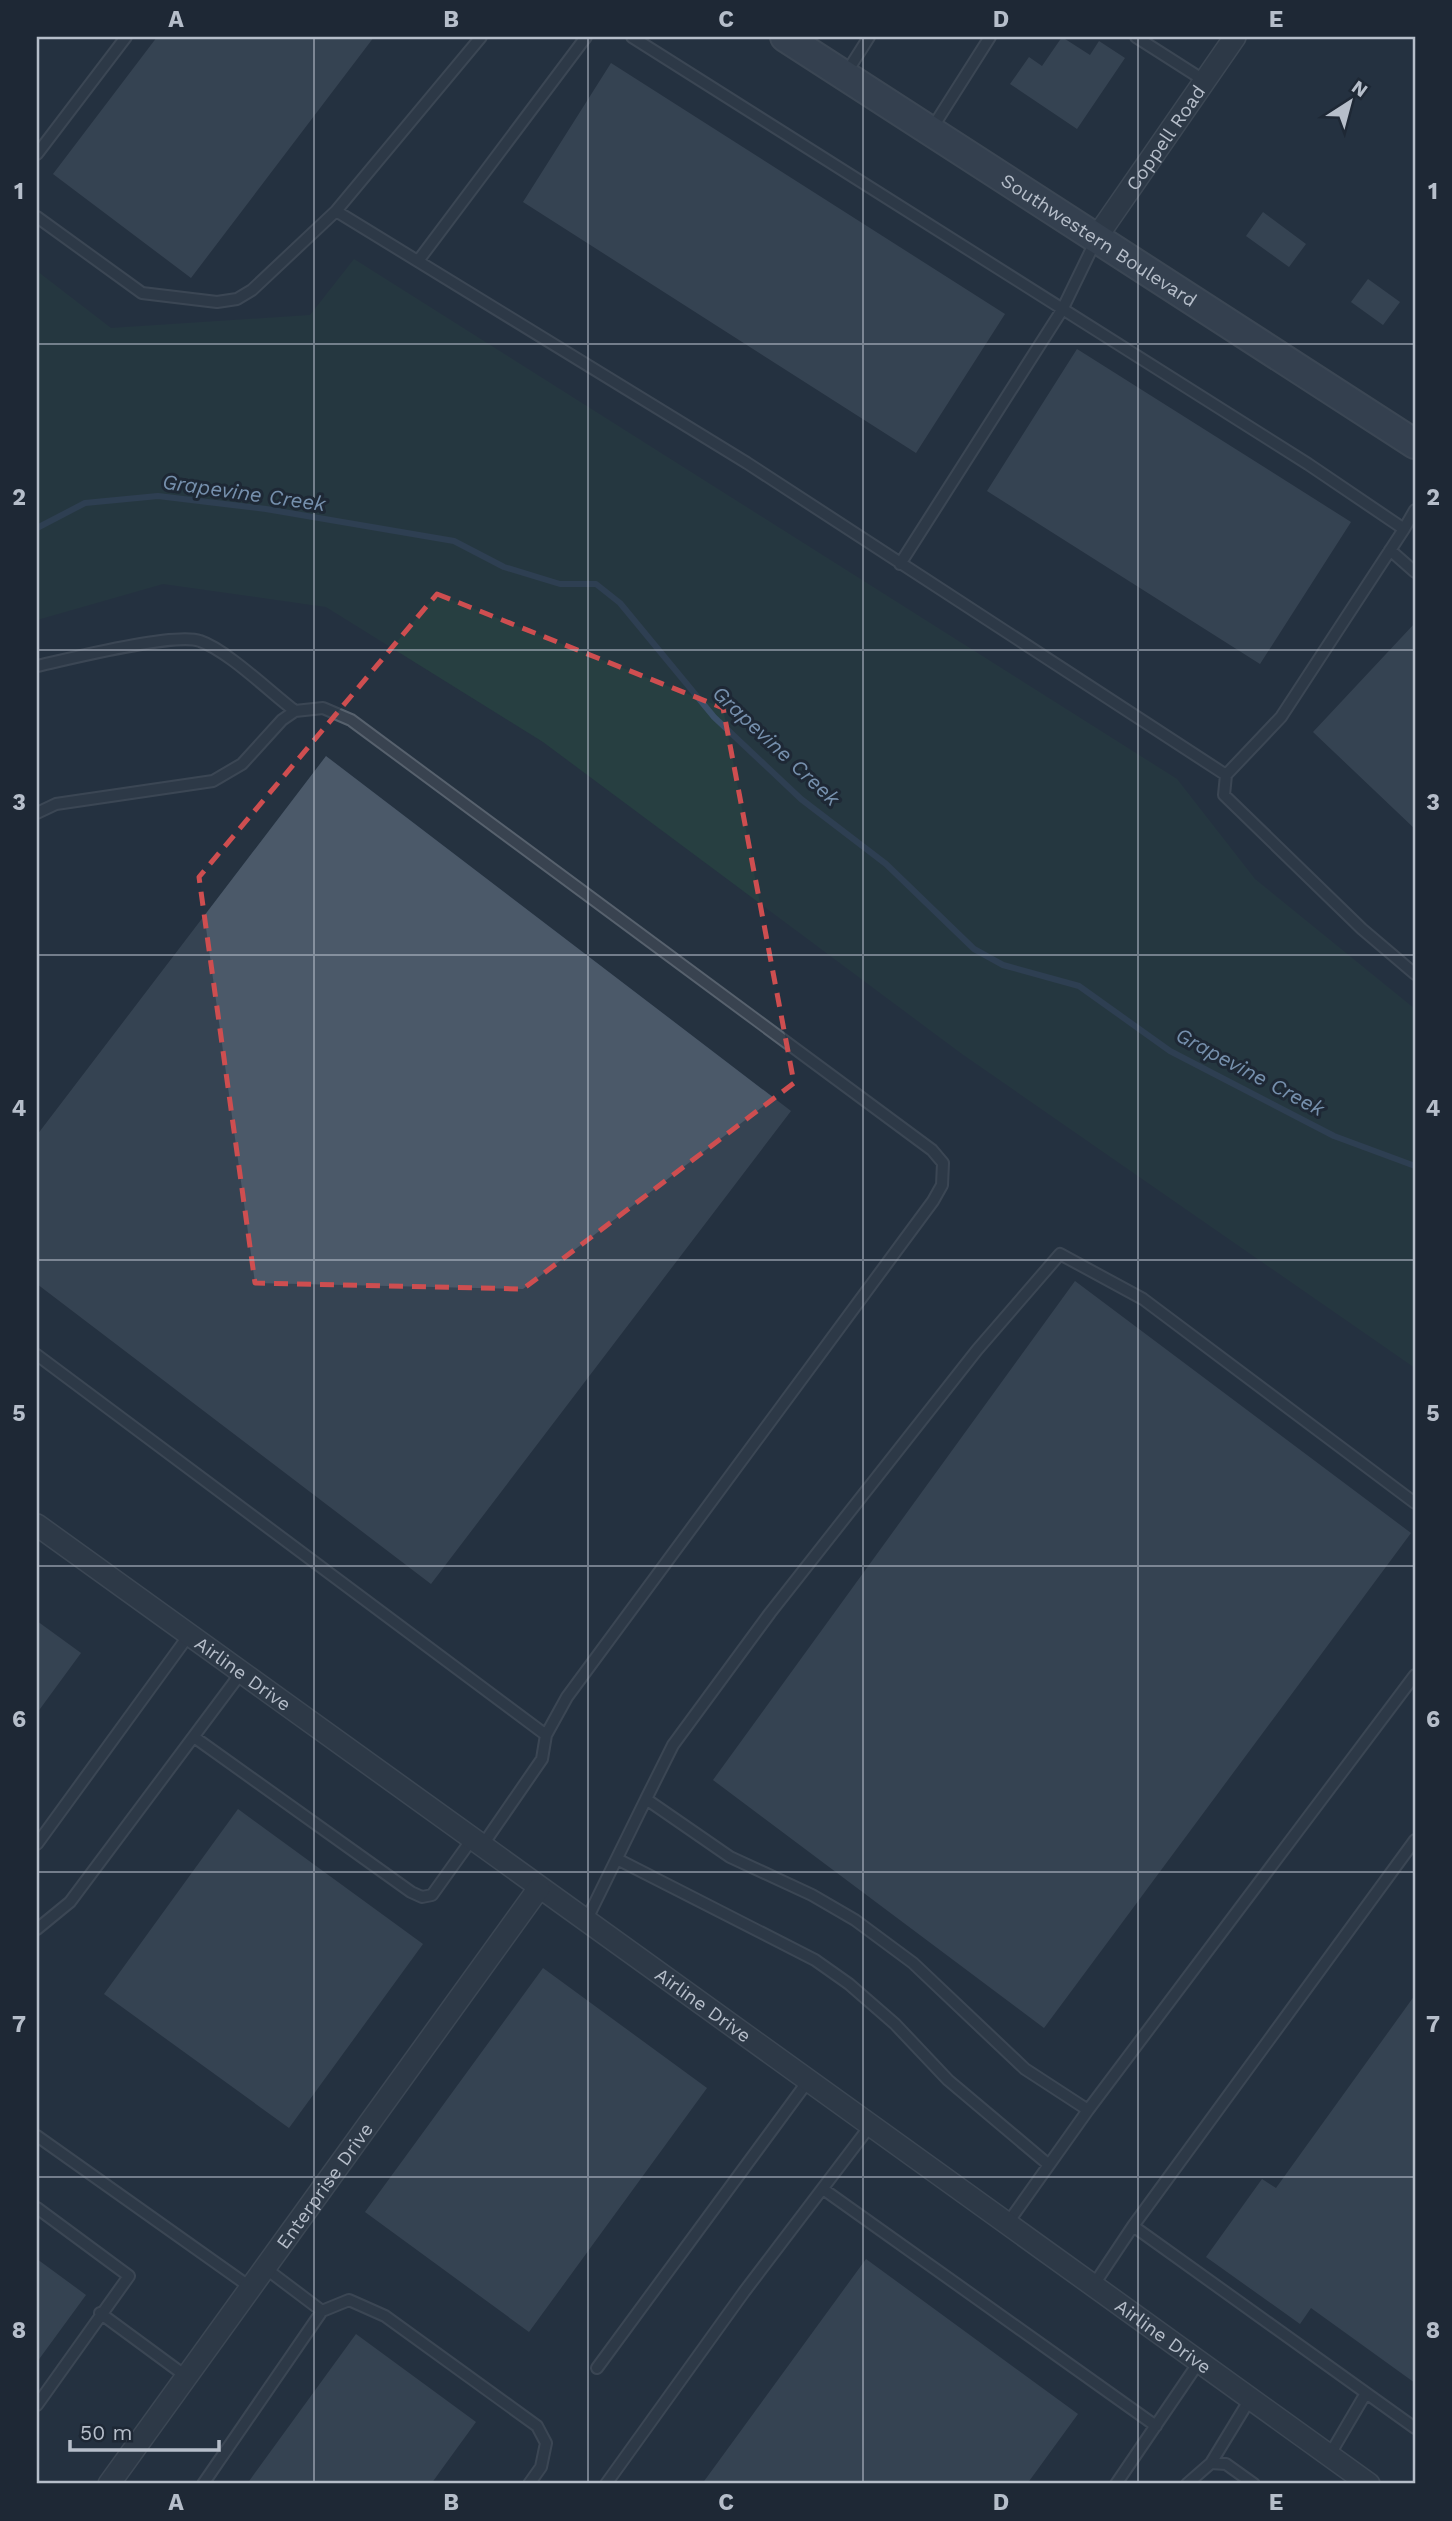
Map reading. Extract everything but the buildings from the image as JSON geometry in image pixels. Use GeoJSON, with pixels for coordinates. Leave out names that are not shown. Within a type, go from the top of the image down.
{"type":"FeatureCollection","features":[{"type":"Feature","properties":{"kind":"street","name":"Southwestern Boulevard"},"geometry":{"type":"LineString","coordinates":[[785,37],[1415,444]]}},
{"type":"Feature","properties":{"kind":"street","name":"Coppell Road"},"geometry":{"type":"LineString","coordinates":[[1096,238],[1235,37]]}},
{"type":"Feature","properties":{"kind":"street","name":"Airline Drive"},"geometry":{"type":"LineString","coordinates":[[37,1525],[1369,2484]]}},
{"type":"Feature","properties":{"kind":"street","name":"Enterprise Drive"},"geometry":{"type":"LineString","coordinates":[[109,2484],[540,1888]]}},
{"type":"Feature","properties":{"kind":"lane"},"geometry":{"type":"LineString","coordinates":[[37,154],[126,37]]}},
{"type":"Feature","properties":{"kind":"lane"},"geometry":{"type":"LineString","coordinates":[[37,217],[142,293],[217,302],[237,299],[252,290],[336,211],[481,37]]}},
{"type":"Feature","properties":{"kind":"lane"},"geometry":{"type":"LineString","coordinates":[[418,261],[586,37]]}},
{"type":"Feature","properties":{"kind":"lane"},"geometry":{"type":"LineString","coordinates":[[632,37],[1308,464],[1404,529]]}},
{"type":"Feature","properties":{"kind":"lane"},"geometry":{"type":"LineString","coordinates":[[845,75],[869,37]]}},
{"type":"Feature","properties":{"kind":"lane"},"geometry":{"type":"LineString","coordinates":[[931,130],[990,37]]}},
{"type":"Feature","properties":{"kind":"lane"},"geometry":{"type":"LineString","coordinates":[[1136,37],[1205,81]]}},
{"type":"Feature","properties":{"kind":"lane"},"geometry":{"type":"LineString","coordinates":[[336,211],[747,463],[1226,775]]}},
{"type":"Feature","properties":{"kind":"lane"},"geometry":{"type":"LineString","coordinates":[[900,564],[1062,310],[1096,238]]}},
{"type":"Feature","properties":{"kind":"lane"},"geometry":{"type":"LineString","coordinates":[[1415,510],[1281,717],[1226,775],[1224,795],[1362,929],[1415,974]]}},
{"type":"Feature","properties":{"kind":"lane"},"geometry":{"type":"LineString","coordinates":[[1390,550],[1415,572]]}},
{"type":"Feature","properties":{"kind":"lane"},"geometry":{"type":"LineString","coordinates":[[37,666],[146,644],[199,640],[226,656],[295,711]]}},
{"type":"Feature","properties":{"kind":"lane"},"geometry":{"type":"LineString","coordinates":[[37,813],[55,804],[213,781],[242,764],[282,719],[295,711],[323,708],[351,720],[788,1041],[932,1150],[943,1163],[942,1185],[933,1201],[567,1697],[546,1735],[542,1759],[477,1843],[432,1895],[422,1897],[411,1892],[194,1737]]}},
{"type":"Feature","properties":{"kind":"lane"},"geometry":{"type":"LineString","coordinates":[[586,1921],[673,1745],[771,1613],[977,1350],[1060,1254],[1143,1299],[1415,1503]]}},
{"type":"Feature","properties":{"kind":"lane"},"geometry":{"type":"LineString","coordinates":[[37,1355],[546,1735]]}},
{"type":"Feature","properties":{"kind":"lane"},"geometry":{"type":"LineString","coordinates":[[37,1844],[189,1635]]}},
{"type":"Feature","properties":{"kind":"lane"},"geometry":{"type":"LineString","coordinates":[[37,1929],[70,1902],[241,1673]]}},
{"type":"Feature","properties":{"kind":"lane"},"geometry":{"type":"LineString","coordinates":[[1007,2224],[1088,2110],[1415,1675]]}},
{"type":"Feature","properties":{"kind":"lane"},"geometry":{"type":"LineString","coordinates":[[646,1799],[730,1857],[812,1895],[855,1920],[913,1964],[1025,2069],[1088,2110]]}},
{"type":"Feature","properties":{"kind":"lane"},"geometry":{"type":"LineString","coordinates":[[1093,2286],[1133,2227],[1415,1840]]}},
{"type":"Feature","properties":{"kind":"lane"},"geometry":{"type":"LineString","coordinates":[[617,1859],[815,1960],[849,1983],[895,2024],[948,2080],[1049,2165]]}},
{"type":"Feature","properties":{"kind":"lane"},"geometry":{"type":"LineString","coordinates":[[597,2368],[808,2081]]}},
{"type":"Feature","properties":{"kind":"lane"},"geometry":{"type":"LineString","coordinates":[[606,2484],[744,2292],[870,2126]]}},
{"type":"Feature","properties":{"kind":"lane"},"geometry":{"type":"LineString","coordinates":[[37,2136],[250,2287]]}},
{"type":"Feature","properties":{"kind":"lane"},"geometry":{"type":"LineString","coordinates":[[822,2189],[1156,2426]]}},
{"type":"Feature","properties":{"kind":"lane"},"geometry":{"type":"LineString","coordinates":[[37,2208],[129,2276],[100,2313],[37,2405]]}},
{"type":"Feature","properties":{"kind":"lane"},"geometry":{"type":"LineString","coordinates":[[1133,2227],[1415,2428]]}},
{"type":"Feature","properties":{"kind":"lane"},"geometry":{"type":"LineString","coordinates":[[265,2268],[322,2311]]}},
{"type":"Feature","properties":{"kind":"lane"},"geometry":{"type":"LineString","coordinates":[[203,2484],[322,2311],[349,2300],[385,2316],[537,2426],[546,2443],[541,2467],[529,2484]]}},
{"type":"Feature","properties":{"kind":"lane"},"geometry":{"type":"LineString","coordinates":[[100,2313],[187,2377]]}},
{"type":"Feature","properties":{"kind":"lane"},"geometry":{"type":"LineString","coordinates":[[1116,2484],[1199,2362]]}},
{"type":"Feature","properties":{"kind":"lane"},"geometry":{"type":"LineString","coordinates":[[1329,2456],[1366,2393]]}},
{"type":"Feature","properties":{"kind":"lane"},"geometry":{"type":"LineString","coordinates":[[1187,2484],[1211,2463],[1250,2399]]}},
{"type":"Feature","properties":{"kind":"lane"},"geometry":{"type":"LineString","coordinates":[[1211,2463],[1226,2464],[1254,2484]]}},
{"type":"Feature","properties":{"kind":"highlighted area"},"geometry":{"type":"Polygon","coordinates":[[[437,594],[723,708],[794,1083],[523,1289],[255,1283],[199,877],[437,594]]]}},
{"type":"Feature","properties":{"kind":"green space"},"geometry":{"type":"Polygon","coordinates":[[[354,259],[1177,779],[1255,879],[1415,1009],[1415,1368],[962,1054],[543,742],[326,607],[163,584],[37,620],[37,271],[111,328],[310,315],[354,259]]]}},
{"type":"Feature","properties":{"kind":"waterway","name":"Grapevine Creek"},"geometry":{"type":"LineString","coordinates":[[37,528],[85,503],[158,496],[266,509],[454,541],[504,567],[560,584],[596,584],[620,603],[714,717],[801,799],[886,864],[974,949],[1003,965],[1079,986],[1170,1051],[1334,1136],[1415,1166]]}}]}
